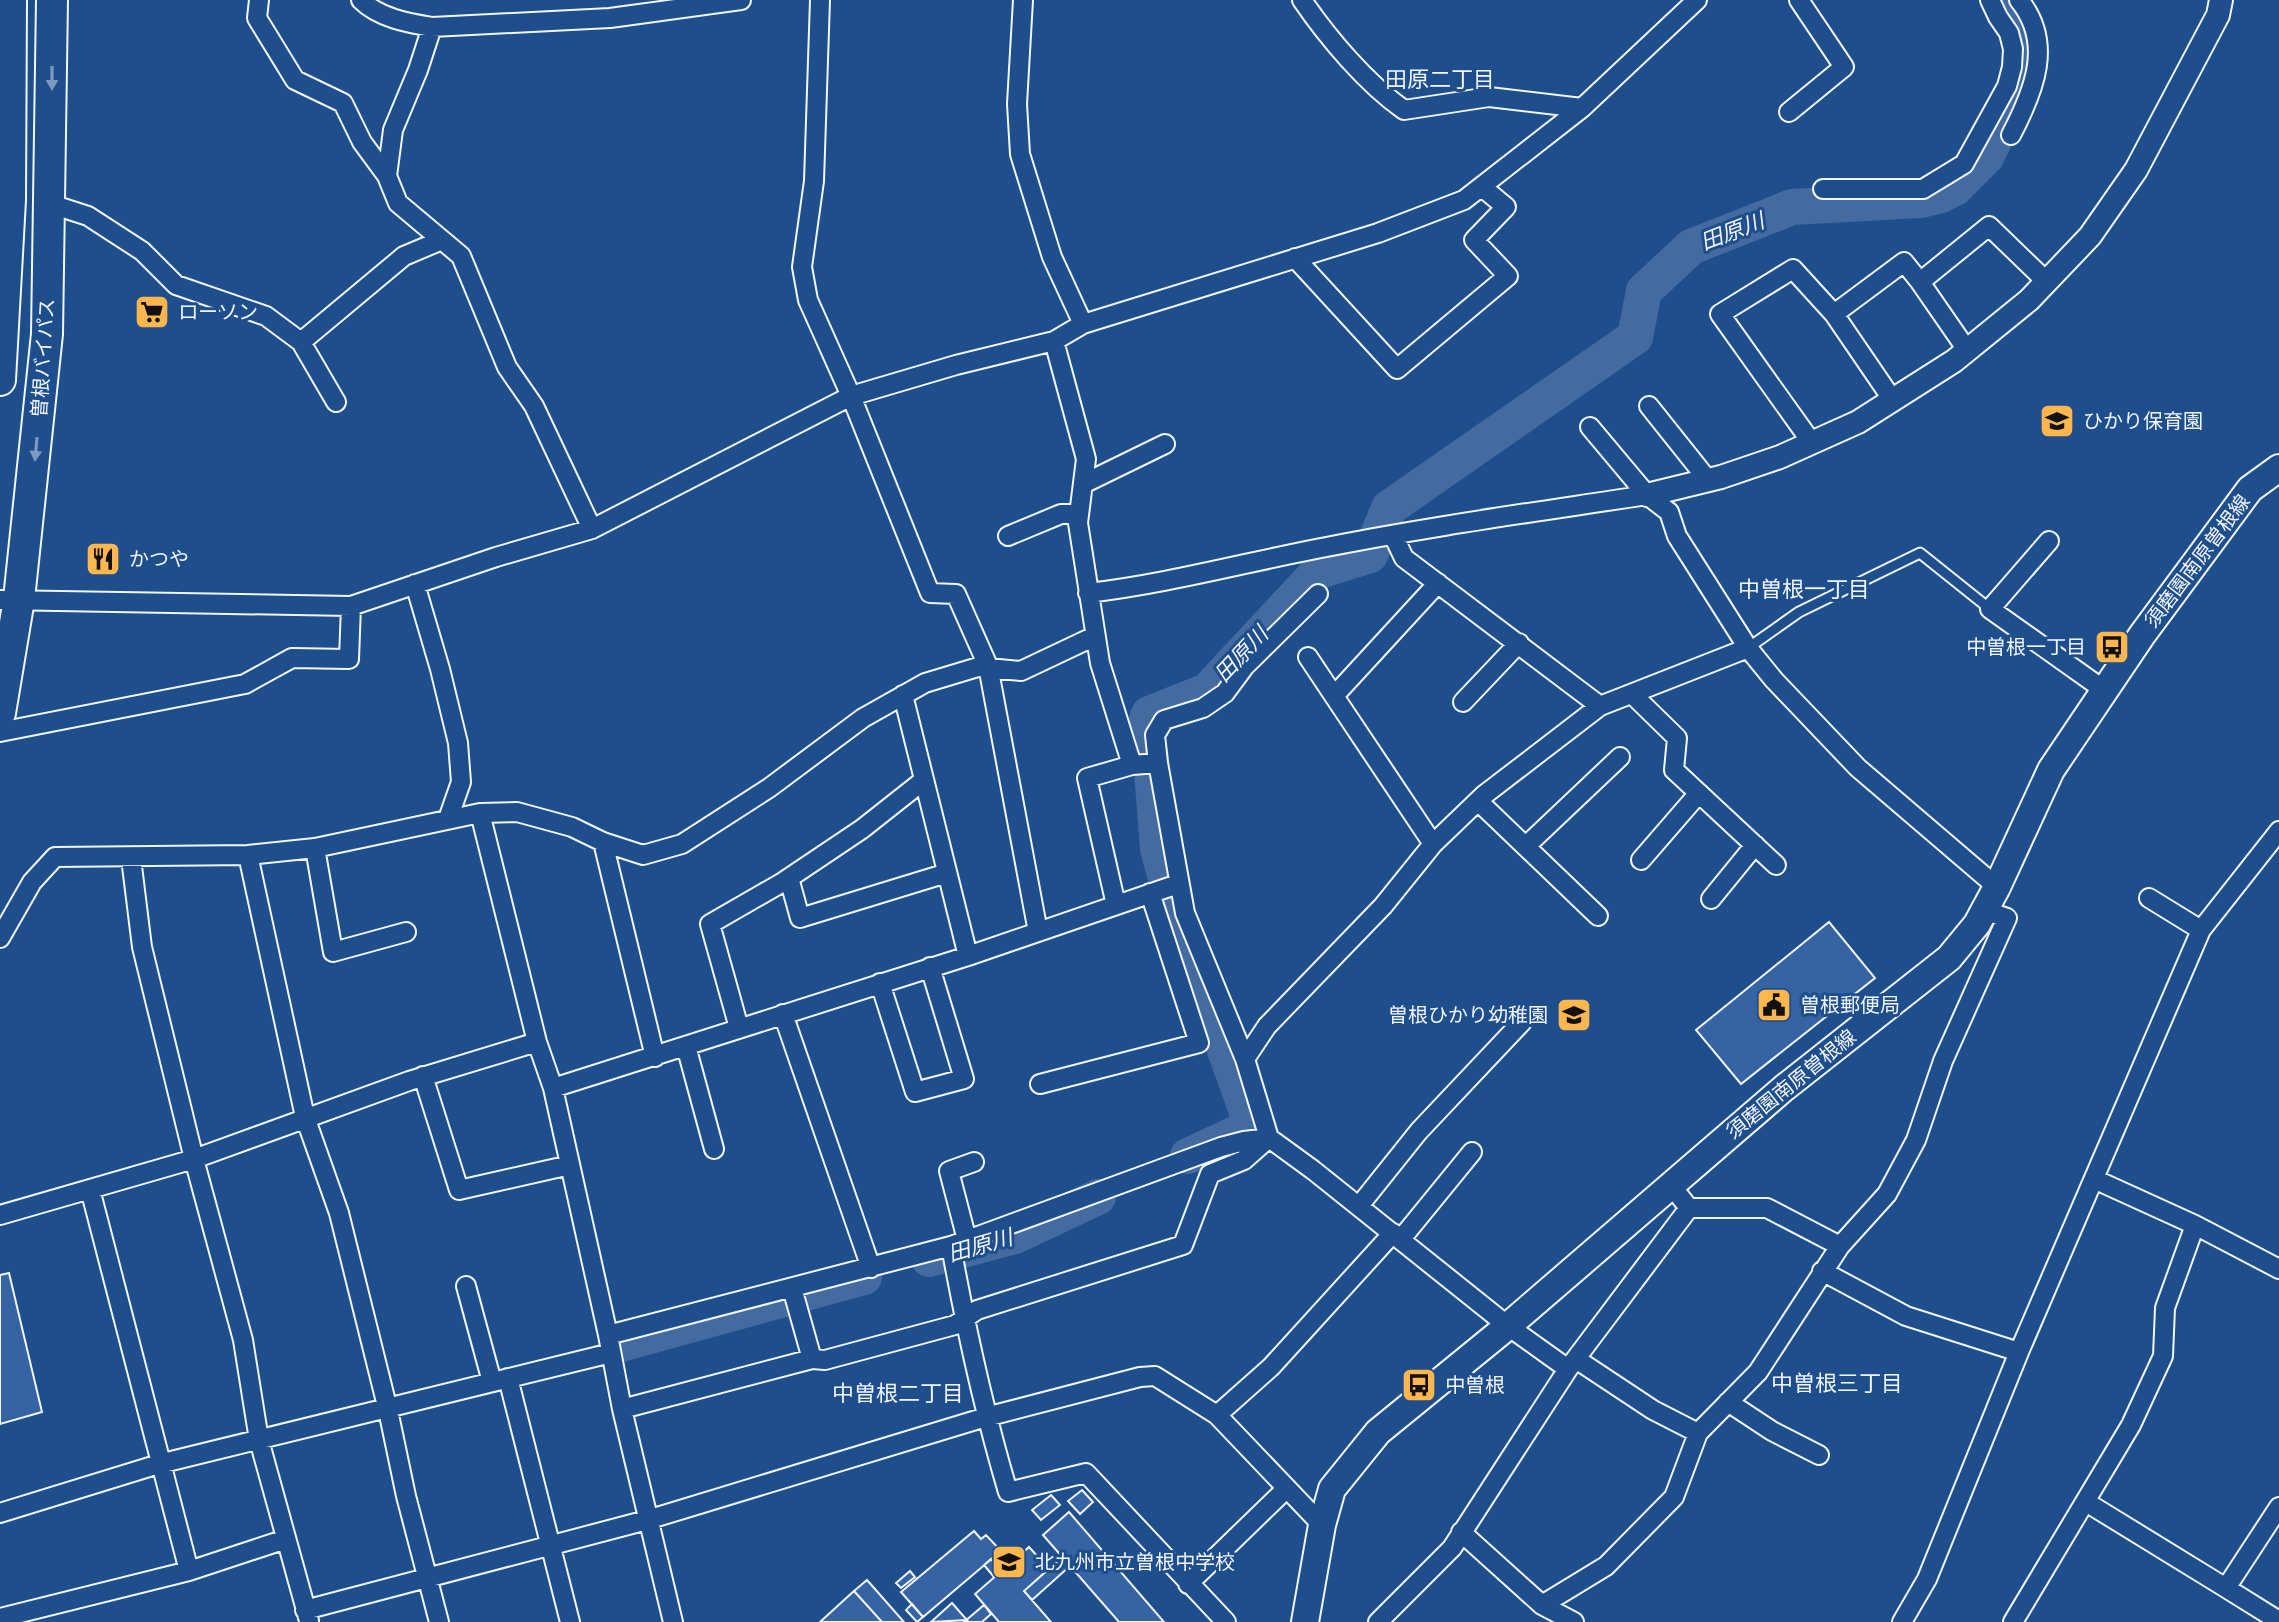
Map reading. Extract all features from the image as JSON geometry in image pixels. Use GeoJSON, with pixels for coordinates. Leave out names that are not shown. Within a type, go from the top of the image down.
{"type":"FeatureCollection","features":[{"type":"Feature","properties":{"kind":"highway","name":"曽根バイパス"},"geometry":{"type":"LineString","coordinates":[[0,380],[9,215],[6,107],[11,0]]}},
{"type":"Feature","properties":{"kind":"highway","name":"曽根バイパス"},"geometry":{"type":"LineString","coordinates":[[0,713],[10,599],[47,334],[52,0]]}},
{"type":"Feature","properties":{"kind":"main road","name":"須磨園南原曽根線"},"geometry":{"type":"LineString","coordinates":[[1305,1622],[1322,1525],[1332,1489],[1378,1432],[1508,1326],[1784,1088],[1949,958],[1977,924],[2051,770],[2104,690],[2250,489],[2279,468]]}},
{"type":"Feature","properties":{"kind":"street"},"geometry":{"type":"LineString","coordinates":[[259,0],[257,18],[295,80],[343,103],[362,142],[387,176],[398,203],[461,256],[507,367],[534,406],[592,529]]}},
{"type":"Feature","properties":{"kind":"street"},"geometry":{"type":"LineString","coordinates":[[361,0],[370,9],[408,23],[432,27],[610,18],[741,0]]}},
{"type":"Feature","properties":{"kind":"street"},"geometry":{"type":"LineString","coordinates":[[820,0],[814,181],[802,267],[808,300],[851,396],[930,593],[956,594],[988,666],[1038,932]]}},
{"type":"Feature","properties":{"kind":"street"},"geometry":{"type":"LineString","coordinates":[[1023,0],[1017,104],[1020,154],[1052,257],[1083,324]]}},
{"type":"Feature","properties":{"kind":"street"},"geometry":{"type":"LineString","coordinates":[[1302,0],[1329,35],[1388,99],[1404,110],[1489,97],[1582,108]]}},
{"type":"Feature","properties":{"kind":"street"},"geometry":{"type":"LineString","coordinates":[[10,599],[351,606],[592,529],[851,396],[1054,341],[1083,324],[1378,233],[1464,200],[1582,108],[1697,0]]}},
{"type":"Feature","properties":{"kind":"street"},"geometry":{"type":"LineString","coordinates":[[1789,112],[1844,67],[1799,0]]}},
{"type":"Feature","properties":{"kind":"street"},"geometry":{"type":"LineString","coordinates":[[1823,189],[1923,189],[1964,164],[2007,86],[2012,67],[2013,49],[2009,33],[1990,0]]}},
{"type":"Feature","properties":{"kind":"street"},"geometry":{"type":"LineString","coordinates":[[2011,135],[2034,84],[2039,39],[2027,10],[2019,0]]}},
{"type":"Feature","properties":{"kind":"street"},"geometry":{"type":"LineString","coordinates":[[1088,593],[1141,587],[1393,535],[1647,495],[1780,457],[1858,422],[1967,350],[2029,300],[2090,236],[2136,170],[2218,15],[2221,0]]}},
{"type":"Feature","properties":{"kind":"street"},"geometry":{"type":"LineString","coordinates":[[387,176],[393,130],[432,27]]}},
{"type":"Feature","properties":{"kind":"street"},"geometry":{"type":"LineString","coordinates":[[1295,258],[1397,369],[1508,276],[1474,240],[1506,207],[1482,187]]}},
{"type":"Feature","properties":{"kind":"street"},"geometry":{"type":"LineString","coordinates":[[51,204],[88,216],[142,251],[176,285],[266,316],[301,342],[336,402]]}},
{"type":"Feature","properties":{"kind":"street"},"geometry":{"type":"LineString","coordinates":[[1920,282],[1989,226],[2047,282]]}},
{"type":"Feature","properties":{"kind":"street"},"geometry":{"type":"LineString","coordinates":[[301,342],[404,256],[442,240]]}},
{"type":"Feature","properties":{"kind":"street"},"geometry":{"type":"LineString","coordinates":[[1834,314],[1904,262],[1967,350]]}},
{"type":"Feature","properties":{"kind":"street"},"geometry":{"type":"LineString","coordinates":[[1812,443],[1720,314],[1793,269],[1834,314],[1892,399]]}},
{"type":"Feature","properties":{"kind":"street"},"geometry":{"type":"LineString","coordinates":[[1054,341],[1086,459],[1079,514],[1095,636],[1100,663],[1132,765]]}},
{"type":"Feature","properties":{"kind":"street"},"geometry":{"type":"LineString","coordinates":[[1649,406],[1708,480]]}},
{"type":"Feature","properties":{"kind":"street"},"geometry":{"type":"LineString","coordinates":[[1590,427],[1647,495],[1669,512],[1677,536],[1748,648],[1858,768],[1997,887]]}},
{"type":"Feature","properties":{"kind":"street"},"geometry":{"type":"LineString","coordinates":[[1083,484],[1165,444]]}},
{"type":"Feature","properties":{"kind":"street"},"geometry":{"type":"LineString","coordinates":[[1008,536],[1061,514],[1079,514]]}},
{"type":"Feature","properties":{"kind":"street"},"geometry":{"type":"LineString","coordinates":[[1393,535],[1404,558],[1600,706]]}},
{"type":"Feature","properties":{"kind":"street"},"geometry":{"type":"LineString","coordinates":[[2049,541],[1990,609],[2104,690]]}},
{"type":"Feature","properties":{"kind":"street"},"geometry":{"type":"LineString","coordinates":[[1334,696],[1438,583]]}},
{"type":"Feature","properties":{"kind":"street"},"geometry":{"type":"LineString","coordinates":[[415,584],[458,743],[461,782],[448,819]]}},
{"type":"Feature","properties":{"kind":"street"},"geometry":{"type":"LineString","coordinates":[[1318,594],[1245,666],[1225,693],[1203,708],[1164,720],[1155,735],[1185,913],[1245,1059],[1269,1138],[1508,1326],[1698,1433]]}},
{"type":"Feature","properties":{"kind":"street"},"geometry":{"type":"LineString","coordinates":[[0,732],[245,684],[292,658],[349,659],[351,606]]}},
{"type":"Feature","properties":{"kind":"street"},"geometry":{"type":"LineString","coordinates":[[0,938],[32,882],[55,857],[248,855],[315,848],[480,813],[517,812],[572,827],[603,842],[643,855],[682,844],[769,788],[863,718],[925,683],[978,667],[1021,671],[1095,636]]}},
{"type":"Feature","properties":{"kind":"street"},"geometry":{"type":"LineString","coordinates":[[1463,702],[1519,643]]}},
{"type":"Feature","properties":{"kind":"street"},"geometry":{"type":"LineString","coordinates":[[1245,1059],[1267,1026],[1383,906],[1433,844],[1478,801],[1600,706],[1748,648]]}},
{"type":"Feature","properties":{"kind":"street"},"geometry":{"type":"LineString","coordinates":[[1308,657],[1433,844]]}},
{"type":"Feature","properties":{"kind":"street"},"geometry":{"type":"LineString","coordinates":[[903,695],[968,956]]}},
{"type":"Feature","properties":{"kind":"street"},"geometry":{"type":"LineString","coordinates":[[1633,695],[1677,738],[1674,770],[1776,865]]}},
{"type":"Feature","properties":{"kind":"street"},"geometry":{"type":"LineString","coordinates":[[1526,846],[1620,757]]}},
{"type":"Feature","properties":{"kind":"street"},"geometry":{"type":"LineString","coordinates":[[1116,905],[1087,778],[1132,765],[1158,763]]}},
{"type":"Feature","properties":{"kind":"street"},"geometry":{"type":"LineString","coordinates":[[739,1028],[710,924],[789,878],[862,829],[924,780]]}},
{"type":"Feature","properties":{"kind":"street"},"geometry":{"type":"LineString","coordinates":[[1641,860],[1699,793]]}},
{"type":"Feature","properties":{"kind":"street"},"geometry":{"type":"LineString","coordinates":[[1478,801],[1598,916]]}},
{"type":"Feature","properties":{"kind":"street"},"geometry":{"type":"LineString","coordinates":[[480,813],[537,1042],[553,1088],[622,1409],[673,1622]]}},
{"type":"Feature","properties":{"kind":"street"},"geometry":{"type":"LineString","coordinates":[[1902,1622],[1927,1579],[2019,1352],[2201,930],[2279,831]]}},
{"type":"Feature","properties":{"kind":"street"},"geometry":{"type":"LineString","coordinates":[[603,842],[655,1057]]}},
{"type":"Feature","properties":{"kind":"street"},"geometry":{"type":"LineString","coordinates":[[1711,899],[1755,845]]}},
{"type":"Feature","properties":{"kind":"street"},"geometry":{"type":"LineString","coordinates":[[315,848],[333,952],[406,932]]}},
{"type":"Feature","properties":{"kind":"street"},"geometry":{"type":"LineString","coordinates":[[248,855],[305,1117],[339,1213],[439,1622]]}},
{"type":"Feature","properties":{"kind":"street"},"geometry":{"type":"LineString","coordinates":[[131,858],[142,947],[194,1159],[243,1340],[259,1440],[308,1616],[427,1577],[647,1520],[986,1417],[1140,1377],[1155,1376],[1217,1415],[1322,1525]]}},
{"type":"Feature","properties":{"kind":"street"},"geometry":{"type":"LineString","coordinates":[[789,878],[800,918],[947,873]]}},
{"type":"Feature","properties":{"kind":"street"},"geometry":{"type":"LineString","coordinates":[[553,1088],[968,956],[1178,884]]}},
{"type":"Feature","properties":{"kind":"street"},"geometry":{"type":"LineString","coordinates":[[1150,893],[1199,1043]]}},
{"type":"Feature","properties":{"kind":"street"},"geometry":{"type":"LineString","coordinates":[[2149,898],[2201,930]]}},
{"type":"Feature","properties":{"kind":"street"},"geometry":{"type":"LineString","coordinates":[[1542,1605],[1606,1566],[1674,1497],[1698,1433],[1758,1372],[1840,1246],[1887,1194],[1916,1140],[1943,1061],[2007,918],[1984,910]]}},
{"type":"Feature","properties":{"kind":"street"},"geometry":{"type":"LineString","coordinates":[[880,983],[915,1092],[964,1079],[930,967]]}},
{"type":"Feature","properties":{"kind":"street"},"geometry":{"type":"LineString","coordinates":[[783,1014],[871,1268]]}},
{"type":"Feature","properties":{"kind":"street"},"geometry":{"type":"LineString","coordinates":[[1359,1206],[1419,1131],[1522,1022]]}},
{"type":"Feature","properties":{"kind":"street"},"geometry":{"type":"LineString","coordinates":[[1040,1084],[1199,1043],[1232,1029]]}},
{"type":"Feature","properties":{"kind":"street"},"geometry":{"type":"LineString","coordinates":[[0,1215],[194,1159],[423,1076],[537,1042]]}},
{"type":"Feature","properties":{"kind":"street"},"geometry":{"type":"LineString","coordinates":[[686,1046],[714,1149]]}},
{"type":"Feature","properties":{"kind":"street"},"geometry":{"type":"LineString","coordinates":[[423,1076],[459,1190],[570,1165]]}},
{"type":"Feature","properties":{"kind":"street"},"geometry":{"type":"LineString","coordinates":[[0,1513],[159,1464],[500,1380],[792,1288],[959,1243],[1221,1147],[1269,1138]]}},
{"type":"Feature","properties":{"kind":"street"},"geometry":{"type":"LineString","coordinates":[[622,1409],[955,1325],[977,1310],[1183,1245],[1210,1174],[1244,1160],[1269,1138]]}},
{"type":"Feature","properties":{"kind":"street"},"geometry":{"type":"LineString","coordinates":[[1217,1415],[1271,1367],[1397,1236],[1472,1152]]}},
{"type":"Feature","properties":{"kind":"street"},"geometry":{"type":"LineString","coordinates":[[974,1162],[949,1171],[959,1243],[964,1319],[986,1417],[1008,1492],[1086,1473],[1226,1622]]}},
{"type":"Feature","properties":{"kind":"street"},"geometry":{"type":"LineString","coordinates":[[2094,1179],[2195,1225],[2279,1269]]}},
{"type":"Feature","properties":{"kind":"street"},"geometry":{"type":"LineString","coordinates":[[1670,1184],[1689,1208]]}},
{"type":"Feature","properties":{"kind":"street"},"geometry":{"type":"LineString","coordinates":[[90,1189],[189,1571]]}},
{"type":"Feature","properties":{"kind":"street"},"geometry":{"type":"LineString","coordinates":[[1689,1208],[1767,1208],[1840,1246]]}},
{"type":"Feature","properties":{"kind":"street"},"geometry":{"type":"LineString","coordinates":[[1378,1622],[1452,1548],[1572,1364],[1689,1208]]}},
{"type":"Feature","properties":{"kind":"street"},"geometry":{"type":"LineString","coordinates":[[2013,1622],[2131,1425],[2163,1356],[2165,1308],[2195,1225]]}},
{"type":"Feature","properties":{"kind":"street"},"geometry":{"type":"LineString","coordinates":[[1822,1271],[1906,1316],[2019,1352]]}},
{"type":"Feature","properties":{"kind":"street"},"geometry":{"type":"LineString","coordinates":[[466,1286],[500,1380],[551,1545],[570,1622]]}},
{"type":"Feature","properties":{"kind":"street"},"geometry":{"type":"LineString","coordinates":[[792,1288],[812,1359]]}},
{"type":"Feature","properties":{"kind":"street"},"geometry":{"type":"LineString","coordinates":[[1728,1402],[1772,1431],[1819,1455]]}},
{"type":"Feature","properties":{"kind":"street"},"geometry":{"type":"LineString","coordinates":[[1188,1584],[1286,1489]]}},
{"type":"Feature","properties":{"kind":"street"},"geometry":{"type":"LineString","coordinates":[[2086,1502],[2279,1621]]}},
{"type":"Feature","properties":{"kind":"street"},"geometry":{"type":"LineString","coordinates":[[2226,1588],[2279,1507]]}},
{"type":"Feature","properties":{"kind":"street"},"geometry":{"type":"LineString","coordinates":[[1461,1532],[1542,1605],[1574,1622]]}},
{"type":"Feature","properties":{"kind":"street"},"geometry":{"type":"LineString","coordinates":[[0,1618],[189,1571],[286,1539]]}},
{"type":"Feature","properties":{"kind":"lane"},"geometry":{"type":"LineString","coordinates":[[1748,648],[1799,612],[1920,553],[1990,609]]}},
{"type":"Feature","properties":{"kind":"building","name":"曽根郵便局"},"geometry":{"type":"Polygon","coordinates":[[[1829,922],[1875,978],[1741,1084],[1696,1030],[1829,922]]]}},
{"type":"Feature","properties":{"kind":"building"},"geometry":{"type":"Polygon","coordinates":[[[9,1273],[42,1412],[0,1424],[0,1275],[9,1273]]]}},
{"type":"Feature","properties":{"kind":"building"},"geometry":{"type":"Polygon","coordinates":[[[1082,1490],[1093,1502],[1080,1514],[1068,1501],[1082,1490]]]}},
{"type":"Feature","properties":{"kind":"building"},"geometry":{"type":"Polygon","coordinates":[[[1051,1495],[1060,1505],[1041,1520],[1032,1510],[1051,1495]]]}},
{"type":"Feature","properties":{"kind":"building"},"geometry":{"type":"Polygon","coordinates":[[[1069,1512],[1164,1622],[1119,1622],[1043,1535],[1069,1512]]]}},
{"type":"Feature","properties":{"kind":"building"},"geometry":{"type":"Polygon","coordinates":[[[974,1531],[981,1539],[986,1535],[1001,1551],[923,1617],[901,1592],[974,1531]]]}},
{"type":"Feature","properties":{"kind":"building"},"geometry":{"type":"Polygon","coordinates":[[[1029,1547],[1049,1569],[1024,1591],[1051,1622],[999,1622],[975,1594],[1029,1547]]]}},
{"type":"Feature","properties":{"kind":"building"},"geometry":{"type":"Polygon","coordinates":[[[1062,1557],[1070,1566],[1032,1600],[1024,1591],[1062,1557]]]}},
{"type":"Feature","properties":{"kind":"building"},"geometry":{"type":"Polygon","coordinates":[[[991,1559],[1001,1571],[994,1577],[984,1565],[991,1559]]]}},
{"type":"Feature","properties":{"kind":"building"},"geometry":{"type":"Polygon","coordinates":[[[910,1571],[915,1577],[901,1588],[896,1583],[910,1571]]]}},
{"type":"Feature","properties":{"kind":"building"},"geometry":{"type":"Polygon","coordinates":[[[867,1580],[904,1622],[882,1622],[854,1591],[867,1580]]]}},
{"type":"Feature","properties":{"kind":"building"},"geometry":{"type":"Polygon","coordinates":[[[854,1591],[882,1622],[820,1622],[854,1591]]]}},
{"type":"Feature","properties":{"kind":"building"},"geometry":{"type":"Polygon","coordinates":[[[952,1603],[967,1620],[931,1622],[952,1603]]]}},
{"type":"Feature","properties":{"kind":"building"},"geometry":{"type":"Polygon","coordinates":[[[912,1604],[923,1617],[917,1622],[906,1610],[912,1604]]]}},
{"type":"Feature","properties":{"kind":"building"},"geometry":{"type":"Polygon","coordinates":[[[984,1605],[991,1614],[982,1622],[964,1622],[984,1605]]]}},
{"type":"Feature","properties":{"kind":"waterway","name":"田原川"},"geometry":{"type":"LineString","coordinates":[[1188,1156],[1252,1126],[1173,904],[1158,849],[1151,758],[1143,731],[1149,714],[1207,691],[1319,571],[1370,555],[1389,508],[1635,337],[1644,291],[1691,247],[1792,207],[1921,200],[1955,188],[1986,157],[2017,94],[2029,35],[2010,0]]}},
{"type":"Feature","properties":{"kind":"waterway","name":"田原川"},"geometry":{"type":"LineString","coordinates":[[929,1259],[1015,1236],[1098,1197]]}},
{"type":"Feature","properties":{"kind":"waterway","name":"田原川"},"geometry":{"type":"LineString","coordinates":[[621,1344],[864,1277]]}},
{"type":"Feature","properties":{"kind":"place","name":"ローソン"},"geometry":{"type":"Point","coordinates":[152,312]}},
{"type":"Feature","properties":{"kind":"place","name":"ひかり保育園"},"geometry":{"type":"Point","coordinates":[2057,421]}},
{"type":"Feature","properties":{"kind":"place","name":"かつや"},"geometry":{"type":"Point","coordinates":[103,559]}},
{"type":"Feature","properties":{"kind":"place","name":"中曽根一丁目"},"geometry":{"type":"Point","coordinates":[2112,647]}},
{"type":"Feature","properties":{"kind":"place","name":"曽根郵便局"},"geometry":{"type":"Point","coordinates":[1774,1005]}},
{"type":"Feature","properties":{"kind":"place","name":"曽根ひかり幼稚園"},"geometry":{"type":"Point","coordinates":[1574,1015]}},
{"type":"Feature","properties":{"kind":"place","name":"中曽根"},"geometry":{"type":"Point","coordinates":[1419,1385]}},
{"type":"Feature","properties":{"kind":"place","name":"北九州市立曽根中学校"},"geometry":{"type":"Point","coordinates":[1009,1562]}},
{"type":"Feature","properties":{"kind":"district","name":"田原二丁目"},"geometry":{"type":"Point","coordinates":[1440,79]}},
{"type":"Feature","properties":{"kind":"district","name":"中曽根一丁目"},"geometry":{"type":"Point","coordinates":[1804,589]}},
{"type":"Feature","properties":{"kind":"district","name":"中曽根三丁目"},"geometry":{"type":"Point","coordinates":[1837,1383]}},
{"type":"Feature","properties":{"kind":"district","name":"中曽根二丁目"},"geometry":{"type":"Point","coordinates":[898,1393]}}]}
